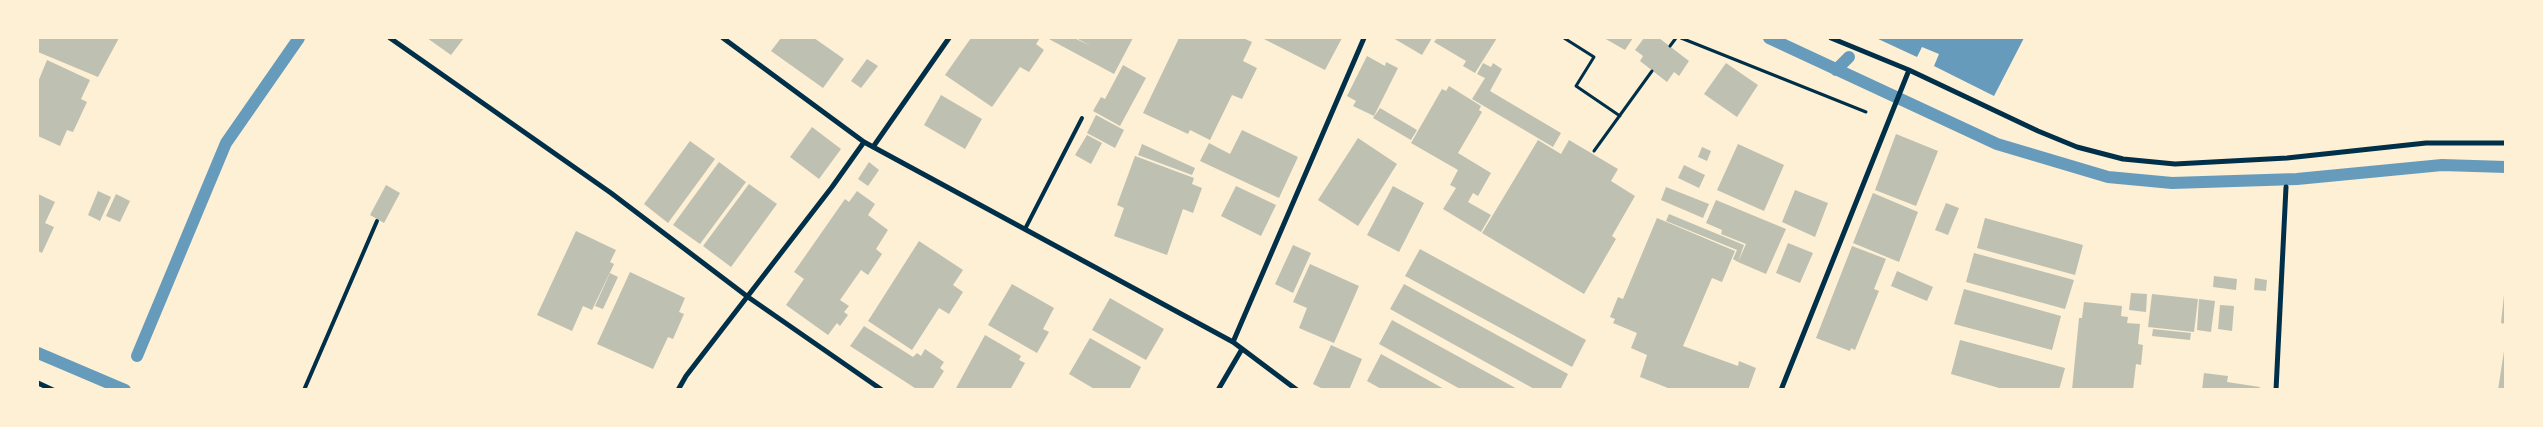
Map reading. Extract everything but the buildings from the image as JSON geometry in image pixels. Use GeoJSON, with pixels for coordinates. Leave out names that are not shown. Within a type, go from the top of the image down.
{"type":"FeatureCollection","features":[{"type":"Feature","properties":{"kind":"street"},"geometry":{"type":"LineString","coordinates":[[390,38],[611,193],[748,296],[882,390]]}},
{"type":"Feature","properties":{"kind":"street"},"geometry":{"type":"LineString","coordinates":[[723,38],[873,148],[1233,342],[1297,390]]}},
{"type":"Feature","properties":{"kind":"street"},"geometry":{"type":"LineString","coordinates":[[873,148],[949,38]]}},
{"type":"Feature","properties":{"kind":"street"},"geometry":{"type":"LineString","coordinates":[[1233,342],[1364,38]]}},
{"type":"Feature","properties":{"kind":"street"},"geometry":{"type":"LineString","coordinates":[[1832,38],[1910,70],[2077,147],[2123,159],[2175,164],[2287,158],[2426,144],[2506,143]]}},
{"type":"Feature","properties":{"kind":"street"},"geometry":{"type":"LineString","coordinates":[[1781,390],[1893,108],[1910,70]]}},
{"type":"Feature","properties":{"kind":"street"},"geometry":{"type":"LineString","coordinates":[[678,390],[686,376],[864,142]]}},
{"type":"Feature","properties":{"kind":"street"},"geometry":{"type":"LineString","coordinates":[[2276,390],[2286,187]]}},
{"type":"Feature","properties":{"kind":"street"},"geometry":{"type":"LineString","coordinates":[[1218,390],[1242,349]]}},
{"type":"Feature","properties":{"kind":"street"},"geometry":{"type":"LineString","coordinates":[[38,383],[53,390]]}},
{"type":"Feature","properties":{"kind":"lane"},"geometry":{"type":"LineString","coordinates":[[1025,229],[1082,118]]}},
{"type":"Feature","properties":{"kind":"lane"},"geometry":{"type":"LineString","coordinates":[[304,390],[377,221]]}},
{"type":"Feature","properties":{"kind":"path"},"geometry":{"type":"LineString","coordinates":[[1564,38],[1594,56],[1576,86],[1620,116]]}},
{"type":"Feature","properties":{"kind":"path"},"geometry":{"type":"LineString","coordinates":[[1670,46],[1676,38]]}},
{"type":"Feature","properties":{"kind":"path"},"geometry":{"type":"LineString","coordinates":[[1681,38],[1888,121]]}},
{"type":"Feature","properties":{"kind":"path"},"geometry":{"type":"LineString","coordinates":[[1594,151],[1652,71]]}},
{"type":"Feature","properties":{"kind":"water"},"geometry":{"type":"Polygon","coordinates":[[[1876,38],[2024,38],[1994,96],[1934,66],[1939,54],[1922,47],[1917,57],[1876,38]]]}},
{"type":"Feature","properties":{"kind":"waterway"},"geometry":{"type":"LineString","coordinates":[[137,356],[226,143],[299,38]]}},
{"type":"Feature","properties":{"kind":"waterway"},"geometry":{"type":"LineString","coordinates":[[1769,38],[1997,144],[2108,177],[2172,183],[2297,179],[2442,165],[2506,167]]}},
{"type":"Feature","properties":{"kind":"waterway"},"geometry":{"type":"LineString","coordinates":[[1836,70],[1849,57]]}},
{"type":"Feature","properties":{"kind":"waterway"},"geometry":{"type":"LineString","coordinates":[[38,353],[125,390]]}}]}
